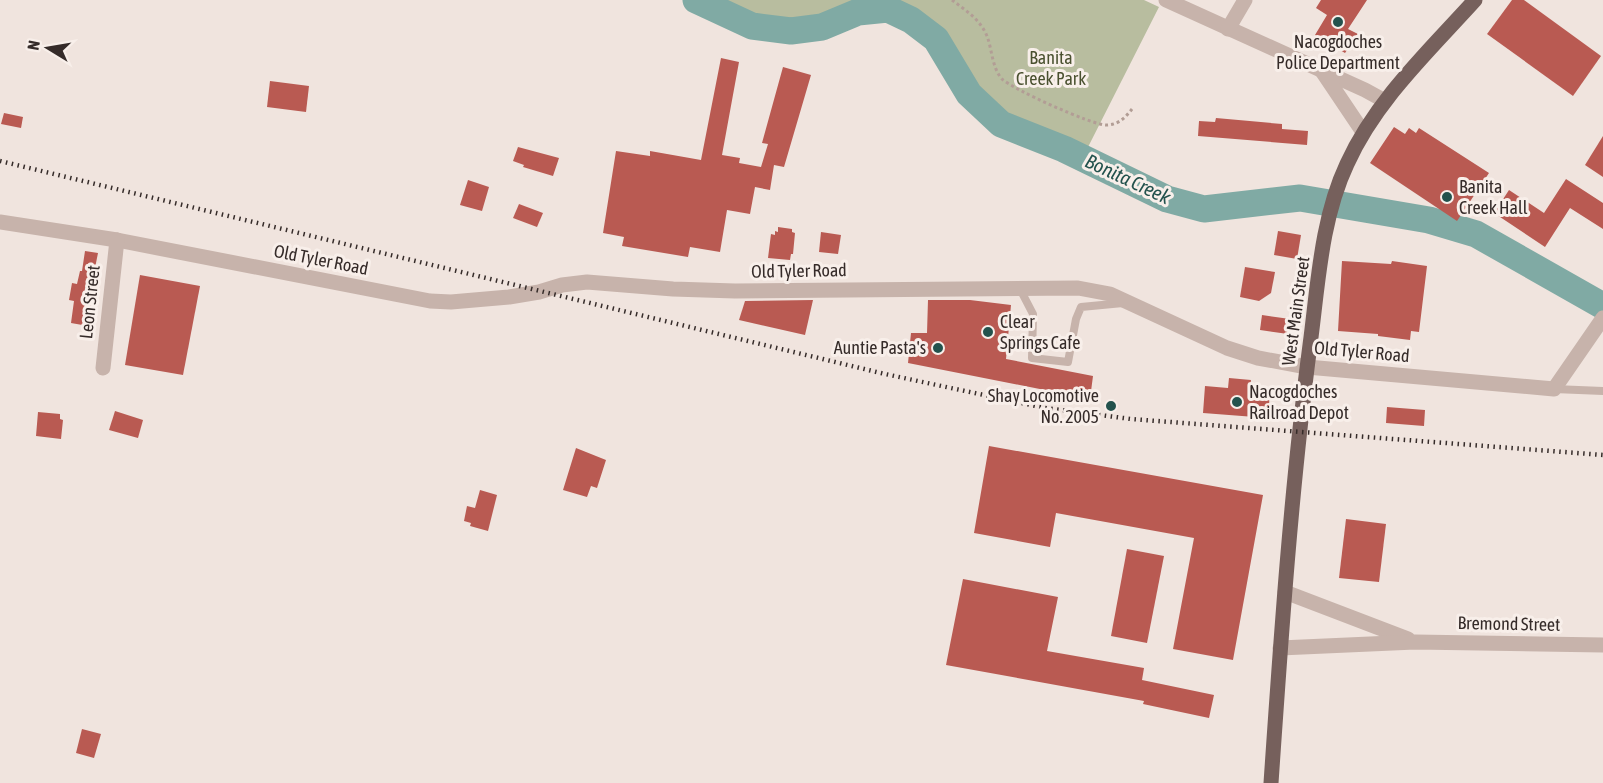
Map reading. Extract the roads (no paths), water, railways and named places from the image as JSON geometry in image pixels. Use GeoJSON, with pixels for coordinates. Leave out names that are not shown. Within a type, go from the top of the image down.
{"type":"FeatureCollection","features":[{"type":"Feature","properties":{"kind":"main road","name":"West Main Street"},"geometry":{"type":"LineString","coordinates":[[1270,783],[1280,648],[1307,367],[1327,229],[1335,195],[1347,163],[1363,132],[1385,101],[1475,0]]}},
{"type":"Feature","properties":{"kind":"street"},"geometry":{"type":"LineString","coordinates":[[1166,0],[1385,101]]}},
{"type":"Feature","properties":{"kind":"street"},"geometry":{"type":"LineString","coordinates":[[1228,29],[1245,0]]}},
{"type":"Feature","properties":{"kind":"street"},"geometry":{"type":"LineString","coordinates":[[1322,71],[1363,132]]}},
{"type":"Feature","properties":{"kind":"street","name":"Old Tyler Road"},"geometry":{"type":"LineString","coordinates":[[0,222],[117,240],[409,298],[451,302],[509,297],[573,283],[735,291],[1078,288],[1110,294],[1227,348],[1258,358],[1307,367],[1554,389]]}},
{"type":"Feature","properties":{"kind":"street","name":"Leon Street"},"geometry":{"type":"LineString","coordinates":[[103,368],[117,240]]}},
{"type":"Feature","properties":{"kind":"street"},"geometry":{"type":"LineString","coordinates":[[1554,389],[1603,318]]}},
{"type":"Feature","properties":{"kind":"street","name":"Bremond Street"},"geometry":{"type":"LineString","coordinates":[[1285,592],[1415,642]]}},
{"type":"Feature","properties":{"kind":"street","name":"Bremond Street"},"geometry":{"type":"LineString","coordinates":[[1280,648],[1415,642],[1603,645]]}},
{"type":"Feature","properties":{"kind":"lane"},"geometry":{"type":"LineString","coordinates":[[1020,288],[1033,314],[1032,358],[1068,362],[1076,319],[1081,307],[1131,303]]}},
{"type":"Feature","properties":{"kind":"lane"},"geometry":{"type":"LineString","coordinates":[[1554,389],[1603,391]]}},
{"type":"Feature","properties":{"kind":"waterway","name":"Bonita Creek"},"geometry":{"type":"LineString","coordinates":[[696,0],[752,26],[791,31],[822,27],[858,12],[888,9],[911,20],[936,39],[969,94],[1001,124],[1064,149],[1167,199],[1204,209],[1300,198],[1429,220],[1476,234],[1603,306]]}},
{"type":"Feature","properties":{"kind":"railway"},"geometry":{"type":"LineString","coordinates":[[0,161],[885,374],[1045,408],[1131,419],[1603,455]]}},
{"type":"Feature","properties":{"kind":"place","name":"Nacogdoches Police Department"},"geometry":{"type":"Point","coordinates":[1338,22]}},
{"type":"Feature","properties":{"kind":"place","name":"Banita Creek Hall"},"geometry":{"type":"Point","coordinates":[1447,197]}},
{"type":"Feature","properties":{"kind":"place","name":"Clear Springs Cafe"},"geometry":{"type":"Point","coordinates":[988,332]}},
{"type":"Feature","properties":{"kind":"place","name":"Auntie Pasta's"},"geometry":{"type":"Point","coordinates":[938,348]}},
{"type":"Feature","properties":{"kind":"place","name":"Nacogdoches Railroad Depot"},"geometry":{"type":"Point","coordinates":[1237,402]}},
{"type":"Feature","properties":{"kind":"place","name":"Shay Locomotive No. 2005"},"geometry":{"type":"Point","coordinates":[1111,406]}},
{"type":"Feature","properties":{"kind":"park label","name":"Banita Creek Park"},"geometry":{"type":"Point","coordinates":[1051,68]}}]}
